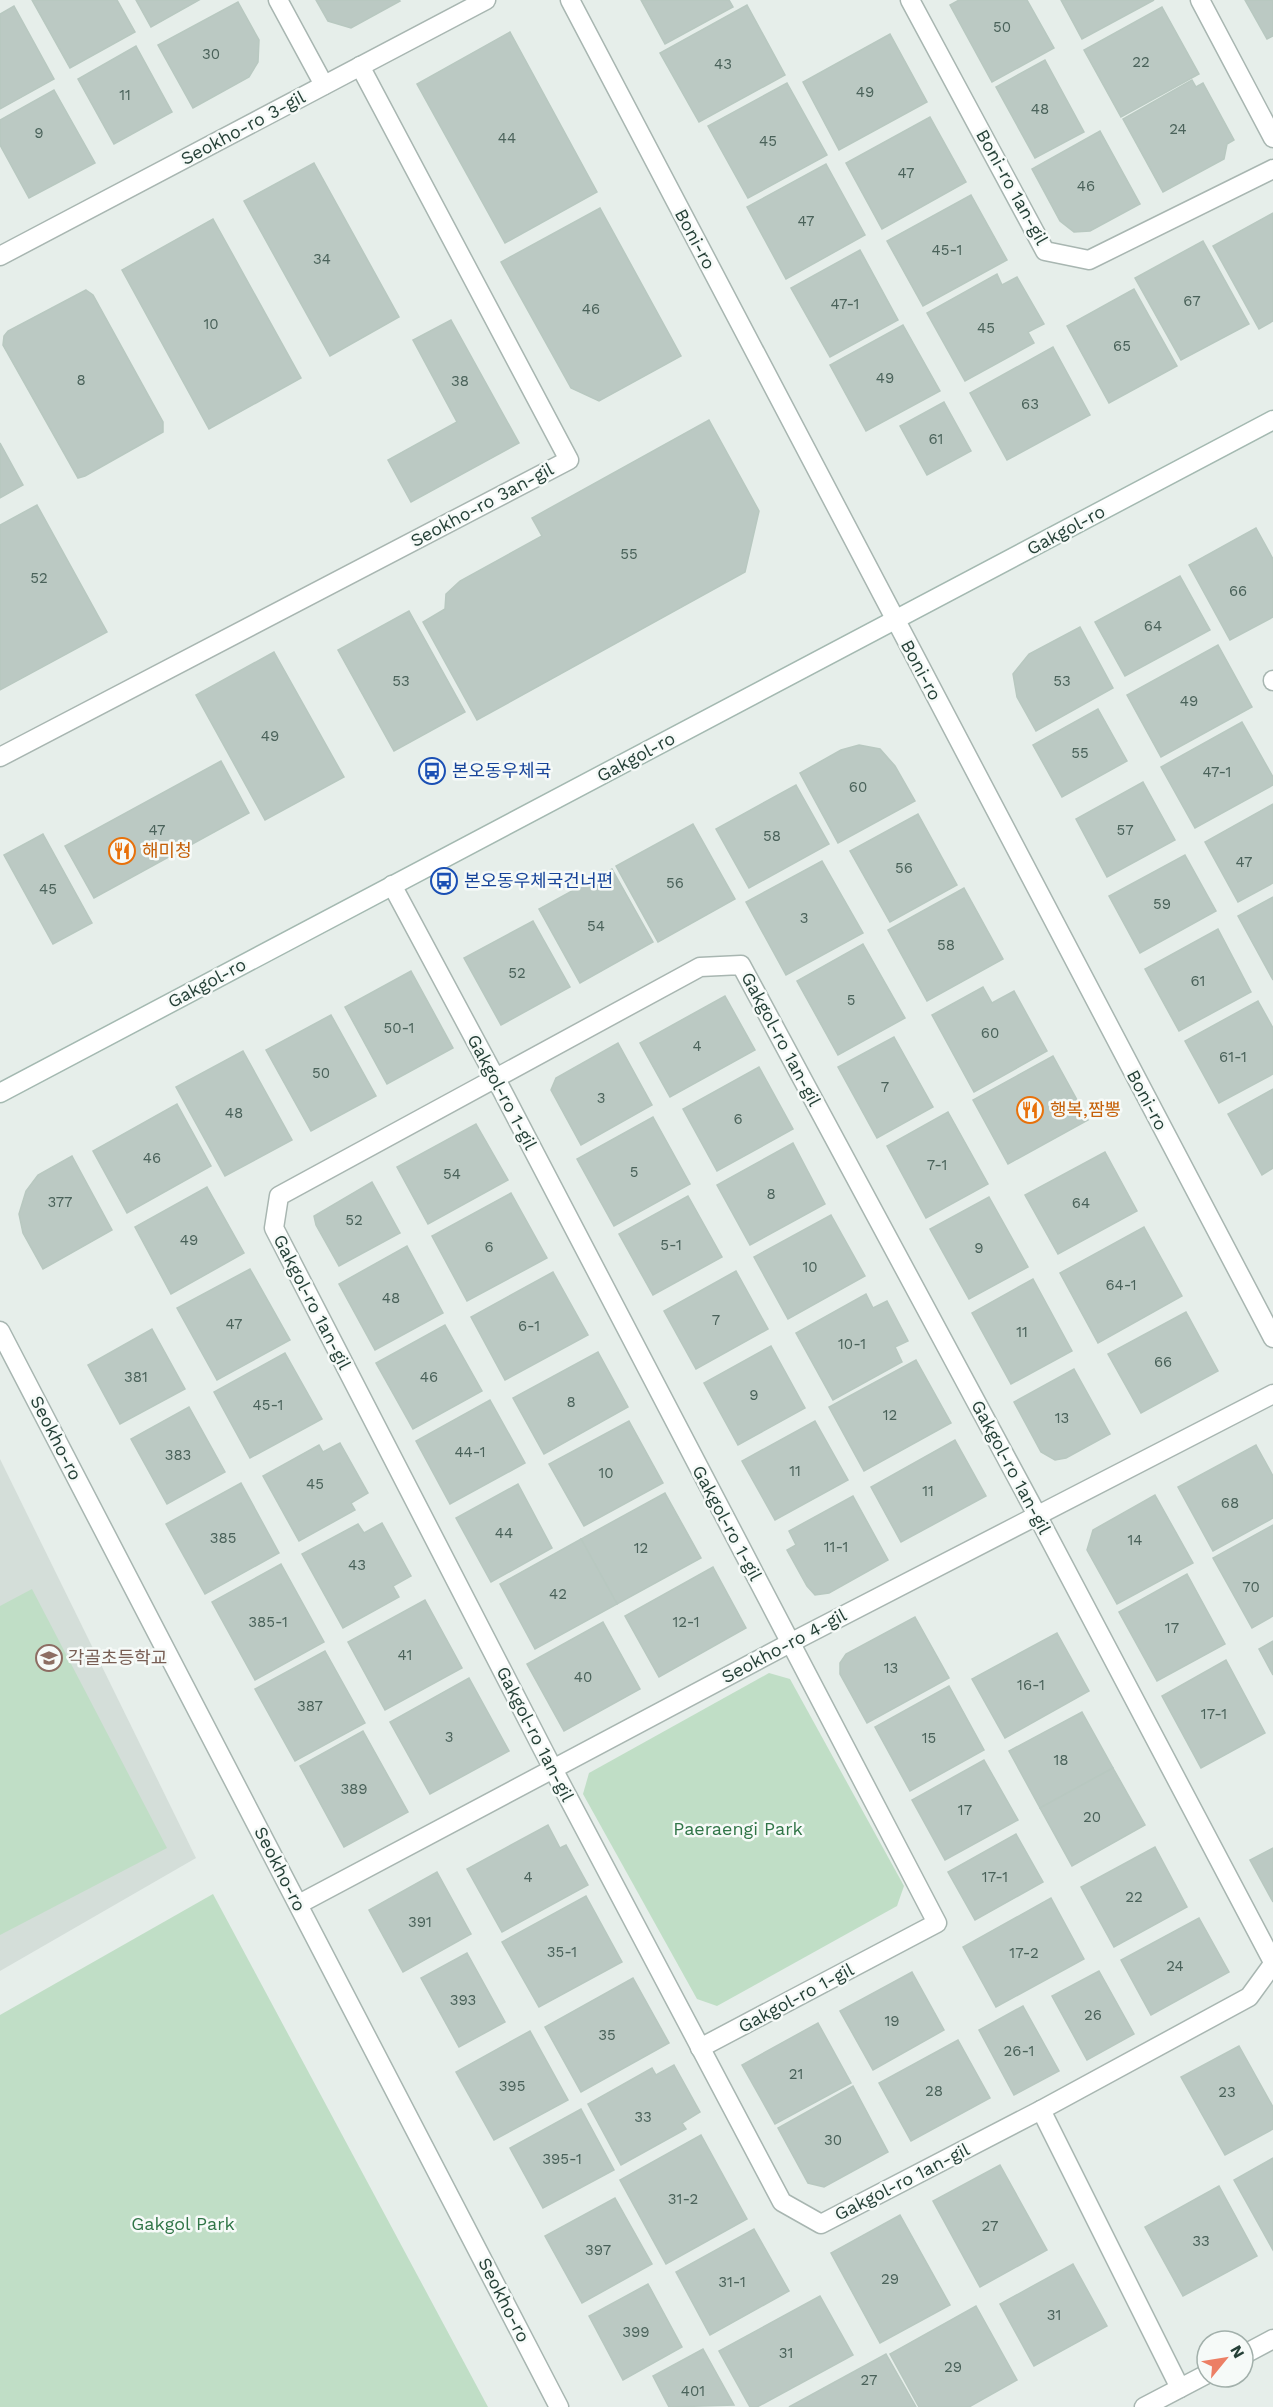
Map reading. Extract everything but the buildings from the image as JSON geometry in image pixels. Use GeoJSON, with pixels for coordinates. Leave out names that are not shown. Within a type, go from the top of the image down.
{"type":"FeatureCollection","features":[{"type":"Feature","properties":{"kind":"street"},"geometry":{"type":"LineString","coordinates":[[278,0],[324,85]]}},
{"type":"Feature","properties":{"kind":"street","name":"Seokho-ro 3-gil"},"geometry":{"type":"LineString","coordinates":[[0,256],[486,0]]}},
{"type":"Feature","properties":{"kind":"street","name":"Boni-ro"},"geometry":{"type":"LineString","coordinates":[[570,0],[1273,1338]]}},
{"type":"Feature","properties":{"kind":"street","name":"Boni-ro 1an-gil"},"geometry":{"type":"LineString","coordinates":[[910,0],[1046,251],[1089,260],[1273,169]]}},
{"type":"Feature","properties":{"kind":"street"},"geometry":{"type":"LineString","coordinates":[[1200,0],[1273,138]]}},
{"type":"Feature","properties":{"kind":"street","name":"Seokho-ro 3an-gil"},"geometry":{"type":"LineString","coordinates":[[0,758],[569,460],[360,66]]}},
{"type":"Feature","properties":{"kind":"street","name":"Gakgol-ro"},"geometry":{"type":"LineString","coordinates":[[0,1094],[1273,420]]}},
{"type":"Feature","properties":{"kind":"street","name":"Gakgol-ro 1-gil"},"geometry":{"type":"LineString","coordinates":[[392,885],[496,1078],[937,1923],[700,2048]]}},
{"type":"Feature","properties":{"kind":"street","name":"Gakgol-ro 1an-gil"},"geometry":{"type":"LineString","coordinates":[[741,964],[1037,1515],[1273,1963],[1249,1997],[1041,2110],[820,2224],[782,2202],[553,1769],[274,1228],[279,1196],[699,968],[741,964]]}},
{"type":"Feature","properties":{"kind":"street","name":"Seokho-ro"},"geometry":{"type":"LineString","coordinates":[[0,1331],[559,2407]]}},
{"type":"Feature","properties":{"kind":"street","name":"Seokho-ro 4-gil"},"geometry":{"type":"LineString","coordinates":[[298,1904],[790,1643],[1273,1394]]}},
{"type":"Feature","properties":{"kind":"street"},"geometry":{"type":"LineString","coordinates":[[1041,2110],[1180,2388]]}},
{"type":"Feature","properties":{"kind":"street"},"geometry":{"type":"LineString","coordinates":[[1255,2349],[1273,2339]]}},
{"type":"Feature","properties":{"kind":"street"},"geometry":{"type":"LineString","coordinates":[[1144,2407],[1195,2380]]}},
{"type":"Feature","properties":{"kind":"shaded area","name":"각골초등학교"},"geometry":{"type":"Polygon","coordinates":[[[0,1459],[196,1858],[0,1971],[0,1459]]]}},
{"type":"Feature","properties":{"kind":"green space","name":"각골초등학교"},"geometry":{"type":"Polygon","coordinates":[[[32,1589],[167,1848],[0,1935],[0,1606],[32,1589]]]}},
{"type":"Feature","properties":{"kind":"green space","name":"Paeraengi Park"},"geometry":{"type":"Polygon","coordinates":[[[769,1673],[790,1679],[904,1886],[897,1906],[717,2006],[697,1999],[583,1794],[589,1773],[769,1673]]]}},
{"type":"Feature","properties":{"kind":"green space","name":"Gakgol Park"},"geometry":{"type":"Polygon","coordinates":[[[213,1894],[488,2407],[0,2407],[0,2015],[213,1894]]]}},
{"type":"Feature","properties":{"kind":"place","name":"본오동우체국"},"geometry":{"type":"Point","coordinates":[432,771]}},
{"type":"Feature","properties":{"kind":"place","name":"해미청"},"geometry":{"type":"Point","coordinates":[122,851]}},
{"type":"Feature","properties":{"kind":"place","name":"본오동우체국건너편"},"geometry":{"type":"Point","coordinates":[444,881]}},
{"type":"Feature","properties":{"kind":"place","name":"행복,짬뽕"},"geometry":{"type":"Point","coordinates":[1030,1110]}},
{"type":"Feature","properties":{"kind":"place","name":"각골초등학교"},"geometry":{"type":"Point","coordinates":[49,1658]}}]}
